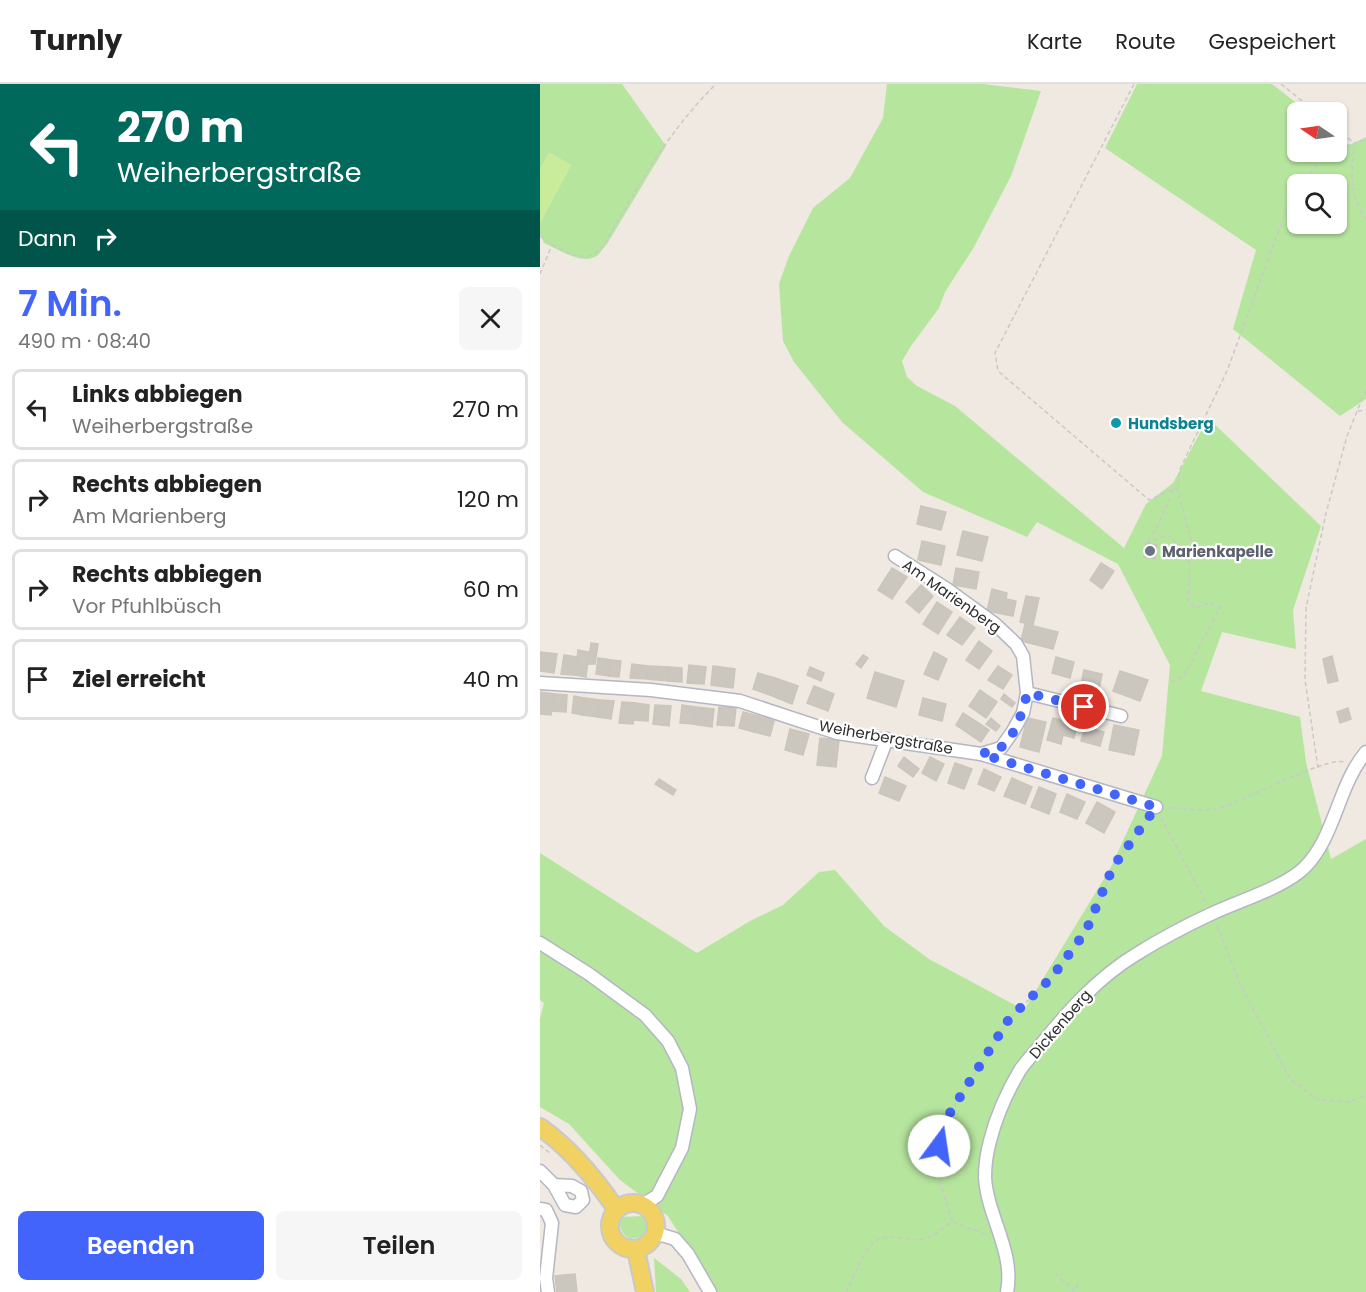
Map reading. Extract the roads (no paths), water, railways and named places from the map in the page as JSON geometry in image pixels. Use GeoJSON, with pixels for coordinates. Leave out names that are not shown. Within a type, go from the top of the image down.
{"type":"FeatureCollection","features":[{"type":"Feature","properties":{"kind":"main road"},"geometry":{"type":"LineString","coordinates":[[540,1127],[572,1154],[592,1175],[610,1212],[613,1236],[631,1252],[645,1292]]}},
{"type":"Feature","properties":{"kind":"main road"},"geometry":{"type":"LineString","coordinates":[[610,1212],[633,1203],[642,1205],[654,1215],[656,1224],[651,1242],[631,1252]]}},
{"type":"Feature","properties":{"kind":"street","name":"Am Marienberg"},"geometry":{"type":"LineString","coordinates":[[895,556],[947,589],[995,624],[1017,645],[1023,656],[1027,693],[1023,712],[1013,731],[1000,748],[981,754]]}},
{"type":"Feature","properties":{"kind":"street","name":"Weiherbergstraße"},"geometry":{"type":"LineString","coordinates":[[540,683],[651,690],[740,701],[837,733],[981,754],[1156,807]]}},
{"type":"Feature","properties":{"kind":"street"},"geometry":{"type":"LineString","coordinates":[[1027,693],[1121,716]]}},
{"type":"Feature","properties":{"kind":"street"},"geometry":{"type":"LineString","coordinates":[[872,778],[886,739]]}},
{"type":"Feature","properties":{"kind":"street","name":"Dickenberg"},"geometry":{"type":"LineString","coordinates":[[1007,1292],[1009,1280],[1003,1243],[985,1178],[994,1127],[1021,1070],[1088,991],[1134,955],[1212,913],[1280,883],[1304,868],[1320,846],[1355,765],[1366,752]]}},
{"type":"Feature","properties":{"kind":"street"},"geometry":{"type":"LineString","coordinates":[[540,943],[589,974],[645,1015],[668,1041],[682,1068],[690,1108],[682,1148],[657,1196],[642,1205]]}},
{"type":"Feature","properties":{"kind":"street"},"geometry":{"type":"LineString","coordinates":[[540,1171],[554,1185]]}},
{"type":"Feature","properties":{"kind":"street"},"geometry":{"type":"LineString","coordinates":[[540,1209],[546,1210],[552,1223],[546,1278],[548,1292]]}},
{"type":"Feature","properties":{"kind":"street"},"geometry":{"type":"LineString","coordinates":[[655,1233],[675,1239],[688,1254],[710,1292]]}},
{"type":"Feature","properties":{"kind":"place","name":"Hundsberg"},"geometry":{"type":"Point","coordinates":[1116,423]}},
{"type":"Feature","properties":{"kind":"place","name":"Marienkapelle"},"geometry":{"type":"Point","coordinates":[1150,551]}}]}
